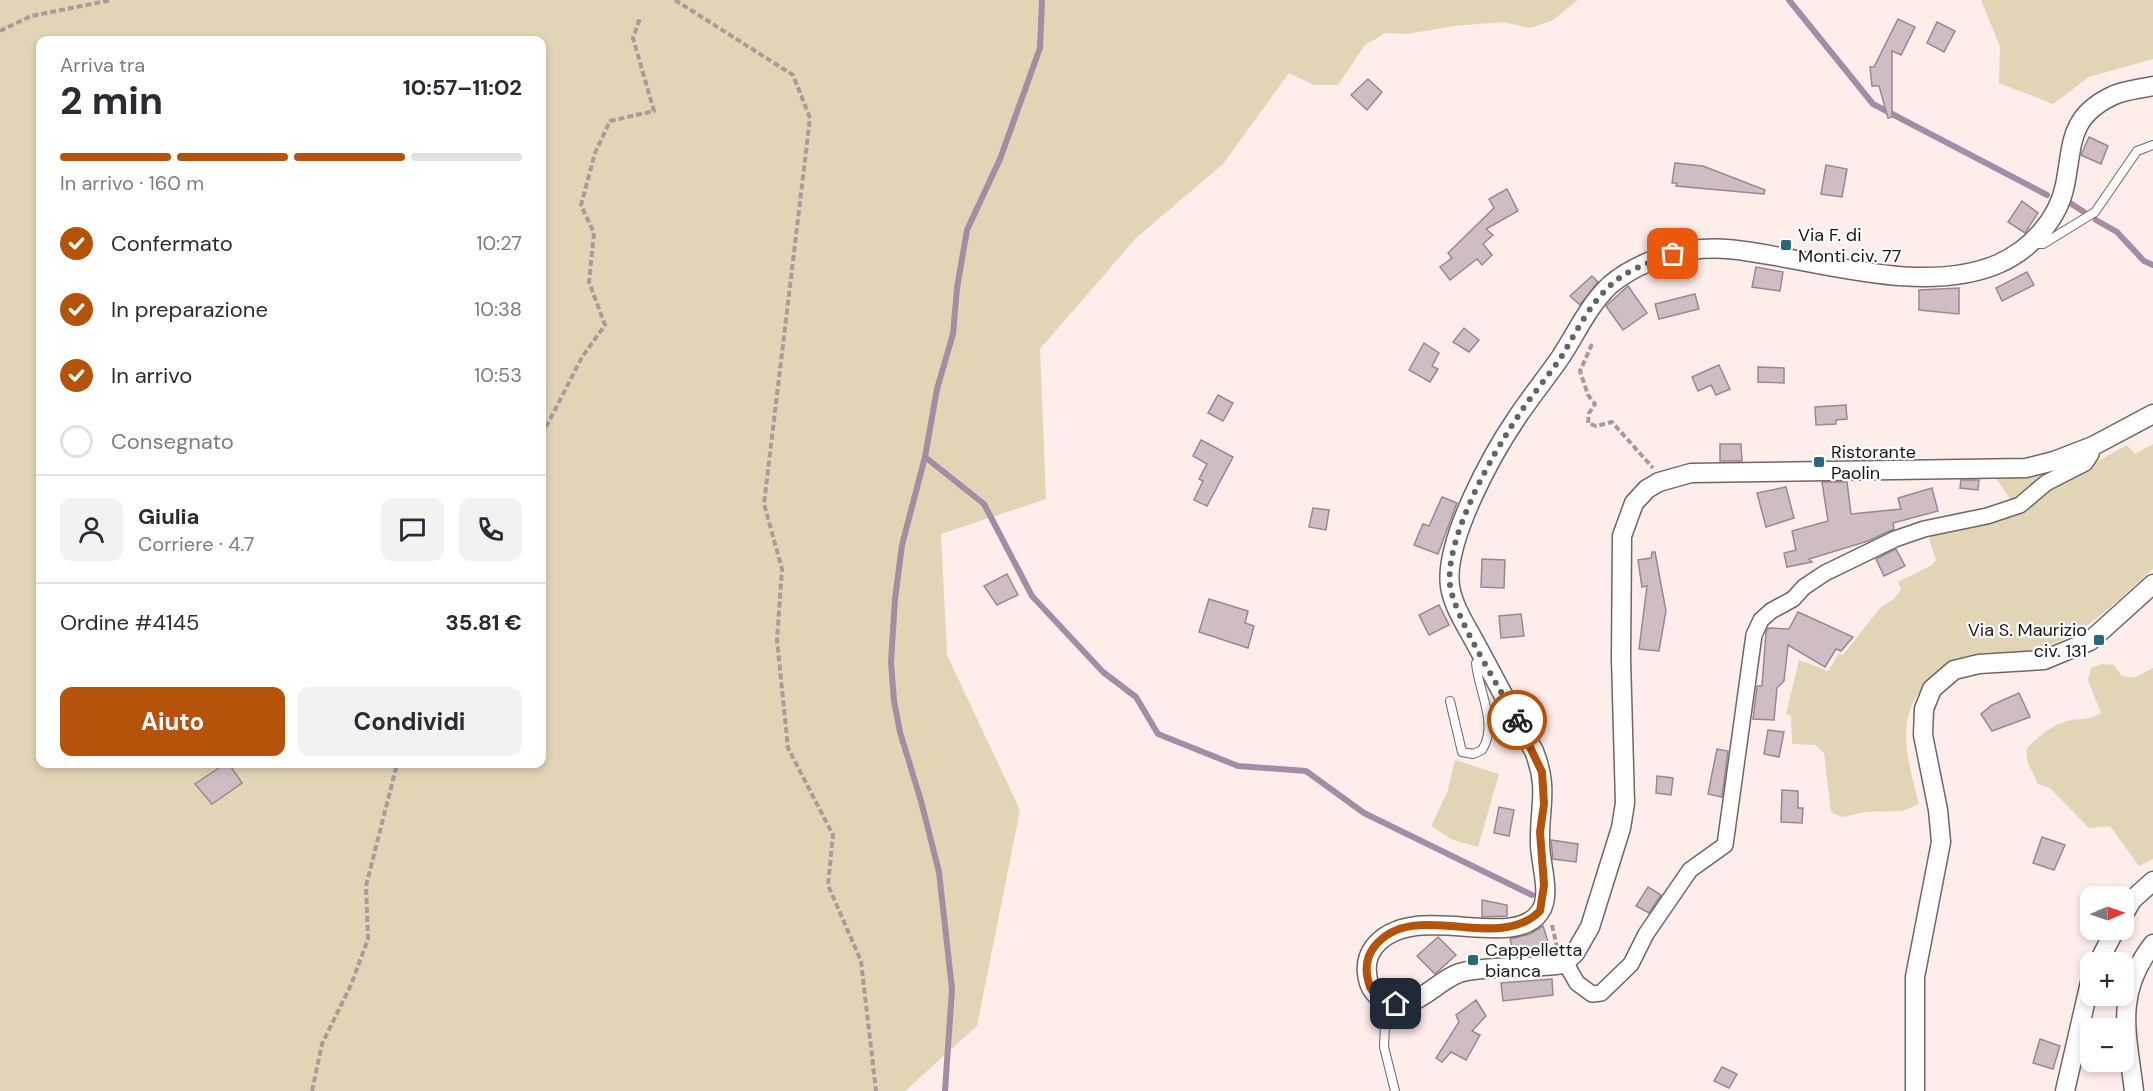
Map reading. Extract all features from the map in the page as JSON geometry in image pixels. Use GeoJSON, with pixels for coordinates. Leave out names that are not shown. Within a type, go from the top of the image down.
{"type":"FeatureCollection","features":[{"type":"Feature","properties":{"kind":"street"},"geometry":{"type":"LineString","coordinates":[[2153,86],[2114,95],[2081,120],[2072,141],[2065,186],[2057,209],[2047,227],[2030,243],[2000,263],[1962,275],[1929,277],[1860,271],[1734,249],[1710,249],[1673,254],[1642,265],[1614,282],[1597,298],[1559,360],[1516,418],[1491,462],[1457,536],[1450,567],[1450,586],[1455,603],[1542,772],[1544,804],[1540,832],[1543,903],[1540,911],[1534,917],[1506,927],[1425,925],[1406,927],[1380,939],[1371,951],[1366,964],[1371,988],[1386,1003],[1405,1004],[1460,972],[1545,967],[1566,954],[1575,953],[1590,927],[1621,828],[1626,778],[1621,659],[1622,536],[1634,503],[1647,489],[1659,482],[1691,473],[2026,468],[2054,461],[2090,447],[2153,414]]}},
{"type":"Feature","properties":{"kind":"street"},"geometry":{"type":"LineString","coordinates":[[1566,954],[1577,983],[1592,994],[1601,993],[1630,964],[1646,934],[1690,870],[1725,846],[1754,635],[1761,620],[1825,573],[1895,539],[1924,529],[1987,516],[2020,505],[2046,483],[2085,463],[2091,454],[2090,447]]}},
{"type":"Feature","properties":{"kind":"street"},"geometry":{"type":"LineString","coordinates":[[1915,1091],[1915,977],[1941,842],[1938,810],[1923,735],[1924,709],[1932,689],[1954,670],[1978,664],[2044,660],[2090,641],[2153,584]]}},
{"type":"Feature","properties":{"kind":"street"},"geometry":{"type":"LineString","coordinates":[[2134,898],[2153,881]]}},
{"type":"Feature","properties":{"kind":"street"},"geometry":{"type":"LineString","coordinates":[[2134,1091],[2127,1032],[2126,998],[2139,962],[2153,944]]}},
{"type":"Feature","properties":{"kind":"street"},"geometry":{"type":"LineString","coordinates":[[2065,1091],[2085,1006]]}},
{"type":"Feature","properties":{"kind":"lane"},"geometry":{"type":"LineString","coordinates":[[2030,243],[2043,244],[2095,212],[2137,151],[2153,145]]}},
{"type":"Feature","properties":{"kind":"lane"},"geometry":{"type":"LineString","coordinates":[[1450,701],[1462,752],[1473,754],[1482,750],[1488,735],[1488,717],[1476,663],[1484,658]]}},
{"type":"Feature","properties":{"kind":"lane"},"geometry":{"type":"LineString","coordinates":[[1386,1003],[1384,1047],[1395,1091]]}},
{"type":"Feature","properties":{"kind":"path"},"geometry":{"type":"LineString","coordinates":[[0,31],[31,16],[112,0]]}},
{"type":"Feature","properties":{"kind":"path"},"geometry":{"type":"LineString","coordinates":[[675,0],[793,75],[810,118],[764,504],[782,569],[777,640],[788,748],[833,835],[828,885],[861,961],[876,1091]]}},
{"type":"Feature","properties":{"kind":"path"},"geometry":{"type":"LineString","coordinates":[[546,427],[582,357],[604,325],[589,282],[594,233],[581,205],[596,153],[610,121],[654,111],[633,38],[640,18]]}},
{"type":"Feature","properties":{"kind":"path"},"geometry":{"type":"LineString","coordinates":[[1591,334],[1593,341],[1580,371],[1588,395],[1595,404],[1589,413],[1588,423],[1596,426],[1612,422],[1648,462],[1659,482]]}},
{"type":"Feature","properties":{"kind":"path"},"geometry":{"type":"LineString","coordinates":[[312,1091],[322,1044],[351,985],[368,939],[366,886],[375,840],[396,768]]}},
{"type":"Feature","properties":{"kind":"path"},"geometry":{"type":"LineString","coordinates":[[1550,915],[1558,951],[1566,954]]}},
{"type":"Feature","properties":{"kind":"shaded area"},"geometry":{"type":"Polygon","coordinates":[[[0,0],[1578,0],[1553,20],[1530,28],[1503,22],[1454,26],[1407,34],[1386,33],[1365,45],[1338,85],[1314,85],[1289,73],[1223,164],[1136,238],[1040,349],[1046,499],[941,534],[947,655],[1020,810],[977,1026],[905,1091],[0,1091],[0,0]]]}},
{"type":"Feature","properties":{"kind":"shaded area"},"geometry":{"type":"Polygon","coordinates":[[[1981,0],[2153,0],[2153,59],[2089,77],[2053,104],[1999,83],[2000,47],[1981,0]]]}},
{"type":"Feature","properties":{"kind":"shaded area"},"geometry":{"type":"Polygon","coordinates":[[[2153,444],[2153,569],[2107,610],[2068,637],[2032,650],[1957,663],[1944,669],[1930,680],[1918,694],[1907,723],[1908,755],[1919,804],[1902,811],[1865,812],[1842,817],[1831,812],[1824,753],[1815,745],[1792,744],[1791,716],[1786,714],[1799,660],[1828,671],[1839,653],[1843,655],[1881,607],[1894,599],[1901,590],[1898,582],[1932,565],[1936,560],[1929,539],[1932,535],[2018,510],[1996,478],[2046,475],[2091,465],[2127,445],[2135,454],[2153,444]]]}},
{"type":"Feature","properties":{"kind":"shaded area"},"geometry":{"type":"Polygon","coordinates":[[[2103,664],[2114,665],[2122,676],[2134,678],[2153,668],[2153,859],[2139,866],[2110,826],[2089,828],[2050,788],[2038,784],[2028,763],[2026,750],[2048,730],[2064,722],[2091,718],[2101,713],[2088,680],[2091,668],[2103,664]]]}},
{"type":"Feature","properties":{"kind":"shaded area"},"geometry":{"type":"Polygon","coordinates":[[[1455,760],[1499,774],[1478,847],[1453,840],[1431,826],[1447,793],[1455,760]]]}},
{"type":"Feature","properties":{"kind":"building"},"geometry":{"type":"Polygon","coordinates":[[[1898,19],[1915,27],[1901,55],[1892,51],[1892,117],[1888,118],[1879,86],[1872,86],[1870,67],[1874,67],[1898,19]]]}},
{"type":"Feature","properties":{"kind":"building"},"geometry":{"type":"Polygon","coordinates":[[[1937,22],[1955,31],[1944,52],[1927,43],[1937,22]]]}},
{"type":"Feature","properties":{"kind":"building"},"geometry":{"type":"Polygon","coordinates":[[[1368,79],[1382,92],[1367,110],[1351,95],[1368,79]]]}},
{"type":"Feature","properties":{"kind":"building"},"geometry":{"type":"Polygon","coordinates":[[[2089,137],[2108,146],[2101,164],[2081,155],[2089,137]]]}},
{"type":"Feature","properties":{"kind":"building"},"geometry":{"type":"Polygon","coordinates":[[[1675,163],[1703,166],[1765,190],[1764,194],[1676,186],[1677,183],[1672,183],[1675,163]]]}},
{"type":"Feature","properties":{"kind":"building"},"geometry":{"type":"Polygon","coordinates":[[[1826,165],[1847,169],[1842,197],[1821,194],[1826,165]]]}},
{"type":"Feature","properties":{"kind":"building"},"geometry":{"type":"Polygon","coordinates":[[[1507,189],[1518,211],[1486,229],[1493,235],[1483,244],[1492,255],[1482,265],[1477,259],[1450,280],[1440,267],[1452,258],[1448,253],[1494,208],[1489,199],[1507,189]]]}},
{"type":"Feature","properties":{"kind":"building"},"geometry":{"type":"Polygon","coordinates":[[[2022,201],[2038,213],[2025,233],[2008,222],[2022,201]]]}},
{"type":"Feature","properties":{"kind":"building"},"geometry":{"type":"Polygon","coordinates":[[[1756,267],[1783,272],[1780,291],[1752,287],[1756,267]]]}},
{"type":"Feature","properties":{"kind":"building"},"geometry":{"type":"Polygon","coordinates":[[[2027,272],[2034,285],[2002,301],[1996,288],[2027,272]]]}},
{"type":"Feature","properties":{"kind":"building"},"geometry":{"type":"Polygon","coordinates":[[[1592,276],[1598,282],[1580,305],[1570,296],[1592,276]]]}},
{"type":"Feature","properties":{"kind":"building"},"geometry":{"type":"Polygon","coordinates":[[[1628,286],[1647,313],[1623,330],[1606,306],[1628,286]]]}},
{"type":"Feature","properties":{"kind":"building"},"geometry":{"type":"Polygon","coordinates":[[[1959,288],[1959,314],[1919,310],[1919,290],[1959,288]]]}},
{"type":"Feature","properties":{"kind":"building"},"geometry":{"type":"Polygon","coordinates":[[[1695,294],[1699,309],[1659,319],[1655,304],[1695,294]]]}},
{"type":"Feature","properties":{"kind":"building"},"geometry":{"type":"Polygon","coordinates":[[[1464,328],[1479,340],[1469,352],[1453,342],[1464,328]]]}},
{"type":"Feature","properties":{"kind":"building"},"geometry":{"type":"Polygon","coordinates":[[[1424,343],[1439,353],[1432,366],[1438,369],[1430,382],[1409,370],[1424,343]]]}},
{"type":"Feature","properties":{"kind":"building"},"geometry":{"type":"Polygon","coordinates":[[[1719,365],[1730,389],[1716,395],[1711,385],[1698,391],[1692,377],[1719,365]]]}},
{"type":"Feature","properties":{"kind":"building"},"geometry":{"type":"Polygon","coordinates":[[[1758,367],[1784,368],[1784,383],[1758,382],[1758,367]]]}},
{"type":"Feature","properties":{"kind":"building"},"geometry":{"type":"Polygon","coordinates":[[[1218,395],[1233,403],[1223,421],[1208,413],[1218,395]]]}},
{"type":"Feature","properties":{"kind":"building"},"geometry":{"type":"Polygon","coordinates":[[[1846,405],[1847,419],[1836,420],[1836,424],[1816,425],[1815,407],[1846,405]]]}},
{"type":"Feature","properties":{"kind":"building"},"geometry":{"type":"Polygon","coordinates":[[[1201,440],[1233,457],[1207,506],[1194,500],[1203,481],[1199,479],[1207,464],[1193,456],[1201,440]]]}},
{"type":"Feature","properties":{"kind":"building"},"geometry":{"type":"Polygon","coordinates":[[[1720,444],[1741,444],[1742,461],[1720,461],[1720,444]]]}},
{"type":"Feature","properties":{"kind":"building"},"geometry":{"type":"Polygon","coordinates":[[[1961,480],[1979,480],[1978,490],[1960,488],[1961,480]]]}},
{"type":"Feature","properties":{"kind":"building"},"geometry":{"type":"Polygon","coordinates":[[[1822,482],[1847,482],[1851,514],[1901,509],[1898,498],[1932,488],[1938,511],[1893,523],[1894,529],[1868,541],[1809,559],[1812,562],[1787,567],[1784,553],[1796,550],[1792,531],[1828,521],[1822,482]]]}},
{"type":"Feature","properties":{"kind":"building"},"geometry":{"type":"Polygon","coordinates":[[[1786,487],[1794,518],[1766,527],[1757,493],[1786,487]]]}},
{"type":"Feature","properties":{"kind":"building"},"geometry":{"type":"Polygon","coordinates":[[[1442,497],[1457,503],[1438,554],[1414,545],[1423,524],[1429,526],[1442,497]]]}},
{"type":"Feature","properties":{"kind":"building"},"geometry":{"type":"Polygon","coordinates":[[[1313,508],[1329,510],[1326,530],[1309,527],[1313,508]]]}},
{"type":"Feature","properties":{"kind":"building"},"geometry":{"type":"Polygon","coordinates":[[[1896,549],[1905,566],[1884,576],[1876,559],[1896,549]]]}},
{"type":"Feature","properties":{"kind":"building"},"geometry":{"type":"Polygon","coordinates":[[[1652,552],[1655,552],[1666,611],[1659,651],[1639,649],[1647,586],[1642,587],[1638,560],[1651,558],[1652,552]]]}},
{"type":"Feature","properties":{"kind":"building"},"geometry":{"type":"Polygon","coordinates":[[[1482,559],[1505,560],[1504,588],[1481,587],[1482,559]]]}},
{"type":"Feature","properties":{"kind":"building"},"geometry":{"type":"Polygon","coordinates":[[[1007,574],[1018,595],[997,605],[984,586],[1007,574]]]}},
{"type":"Feature","properties":{"kind":"building"},"geometry":{"type":"Polygon","coordinates":[[[1209,599],[1248,611],[1245,623],[1254,626],[1248,648],[1199,632],[1209,599]]]}},
{"type":"Feature","properties":{"kind":"building"},"geometry":{"type":"Polygon","coordinates":[[[1439,605],[1449,625],[1429,635],[1419,615],[1439,605]]]}},
{"type":"Feature","properties":{"kind":"building"},"geometry":{"type":"Polygon","coordinates":[[[1798,612],[1853,637],[1841,651],[1836,649],[1825,667],[1788,645],[1784,681],[1777,688],[1774,720],[1753,719],[1757,686],[1762,686],[1766,632],[1768,628],[1789,629],[1798,612]]]}},
{"type":"Feature","properties":{"kind":"building"},"geometry":{"type":"Polygon","coordinates":[[[1521,614],[1524,636],[1501,638],[1499,616],[1521,614]]]}},
{"type":"Feature","properties":{"kind":"building"},"geometry":{"type":"Polygon","coordinates":[[[2019,693],[2030,717],[1992,731],[1981,714],[1992,705],[2019,693]]]}},
{"type":"Feature","properties":{"kind":"building"},"geometry":{"type":"Polygon","coordinates":[[[1768,730],[1784,732],[1779,757],[1764,754],[1768,730]]]}},
{"type":"Feature","properties":{"kind":"building"},"geometry":{"type":"Polygon","coordinates":[[[1717,749],[1728,751],[1722,797],[1708,794],[1717,749]]]}},
{"type":"Feature","properties":{"kind":"building"},"geometry":{"type":"Polygon","coordinates":[[[219,768],[232,768],[242,783],[212,804],[195,784],[219,768]]]}},
{"type":"Feature","properties":{"kind":"building"},"geometry":{"type":"Polygon","coordinates":[[[1657,776],[1673,778],[1671,795],[1656,793],[1657,776]]]}},
{"type":"Feature","properties":{"kind":"building"},"geometry":{"type":"Polygon","coordinates":[[[1782,790],[1798,791],[1798,808],[1803,808],[1802,823],[1781,822],[1782,790]]]}},
{"type":"Feature","properties":{"kind":"building"},"geometry":{"type":"Polygon","coordinates":[[[1499,807],[1514,810],[1509,836],[1494,833],[1499,807]]]}},
{"type":"Feature","properties":{"kind":"building"},"geometry":{"type":"Polygon","coordinates":[[[2042,837],[2065,845],[2054,870],[2033,863],[2042,837]]]}},
{"type":"Feature","properties":{"kind":"building"},"geometry":{"type":"Polygon","coordinates":[[[1551,840],[1578,844],[1576,862],[1553,859],[1551,840]]]}},
{"type":"Feature","properties":{"kind":"building"},"geometry":{"type":"Polygon","coordinates":[[[1648,887],[1661,895],[1649,913],[1636,906],[1648,887]]]}},
{"type":"Feature","properties":{"kind":"building"},"geometry":{"type":"Polygon","coordinates":[[[1482,900],[1507,905],[1507,916],[1482,917],[1482,900]]]}},
{"type":"Feature","properties":{"kind":"building"},"geometry":{"type":"Polygon","coordinates":[[[1543,926],[1550,948],[1527,956],[1515,956],[1510,939],[1530,934],[1543,926]]]}},
{"type":"Feature","properties":{"kind":"building"},"geometry":{"type":"Polygon","coordinates":[[[1438,937],[1456,955],[1435,974],[1417,956],[1438,937]]]}},
{"type":"Feature","properties":{"kind":"building"},"geometry":{"type":"Polygon","coordinates":[[[1552,979],[1553,995],[1503,1001],[1501,983],[1552,979]]]}},
{"type":"Feature","properties":{"kind":"building"},"geometry":{"type":"Polygon","coordinates":[[[1476,1000],[1486,1016],[1472,1031],[1480,1035],[1466,1060],[1451,1052],[1442,1062],[1436,1058],[1459,1022],[1456,1015],[1476,1000]]]}},
{"type":"Feature","properties":{"kind":"building"},"geometry":{"type":"Polygon","coordinates":[[[2040,1039],[2060,1046],[2053,1069],[2033,1063],[2040,1039]]]}},
{"type":"Feature","properties":{"kind":"building"},"geometry":{"type":"Polygon","coordinates":[[[1722,1067],[1737,1074],[1729,1088],[1714,1081],[1722,1067]]]}},
{"type":"Feature","properties":{"kind":"waterway"},"geometry":{"type":"LineString","coordinates":[[945,1091],[952,989],[939,872],[900,732],[894,701],[891,662],[895,599],[902,545],[925,457],[937,389],[953,334],[957,288],[967,230],[1000,159],[1040,48],[1042,0]]}},
{"type":"Feature","properties":{"kind":"waterway"},"geometry":{"type":"LineString","coordinates":[[1789,0],[1873,104],[2047,195]]}},
{"type":"Feature","properties":{"kind":"waterway"},"geometry":{"type":"LineString","coordinates":[[2070,203],[2084,212]]}},
{"type":"Feature","properties":{"kind":"waterway"},"geometry":{"type":"LineString","coordinates":[[2096,220],[2117,232],[2144,261],[2153,265]]}},
{"type":"Feature","properties":{"kind":"waterway"},"geometry":{"type":"LineString","coordinates":[[925,457],[984,504],[1032,596],[1103,672],[1136,697],[1158,734],[1238,766],[1306,771],[1364,813],[1532,895]]}},
{"type":"Feature","properties":{"kind":"way so far"},"geometry":{"type":"LineString","coordinates":[[1517,720],[1455,603],[1450,586],[1450,567],[1457,536],[1491,462],[1516,418],[1559,360],[1597,298],[1614,282],[1642,265],[1673,254]]}},
{"type":"Feature","properties":{"kind":"place","name":"Via F. di Monti civ. 77"},"geometry":{"type":"Point","coordinates":[1786,245]}},
{"type":"Feature","properties":{"kind":"place","name":"Ristorante Paolin"},"geometry":{"type":"Point","coordinates":[1819,462]}},
{"type":"Feature","properties":{"kind":"place","name":"Via S. Maurizio civ. 131"},"geometry":{"type":"Point","coordinates":[2099,640]}},
{"type":"Feature","properties":{"kind":"place","name":"Cappelletta bianca"},"geometry":{"type":"Point","coordinates":[1473,960]}},
{"type":"Feature","properties":{"kind":"route"},"geometry":{"type":"LineString","coordinates":[[1396,1004],[1386,1003],[1376,995],[1367,975],[1366,964],[1371,951],[1380,939],[1406,927],[1425,925],[1506,927],[1525,922],[1540,911],[1544,885],[1540,857],[1540,832],[1544,785],[1534,751],[1517,720]]}}]}
